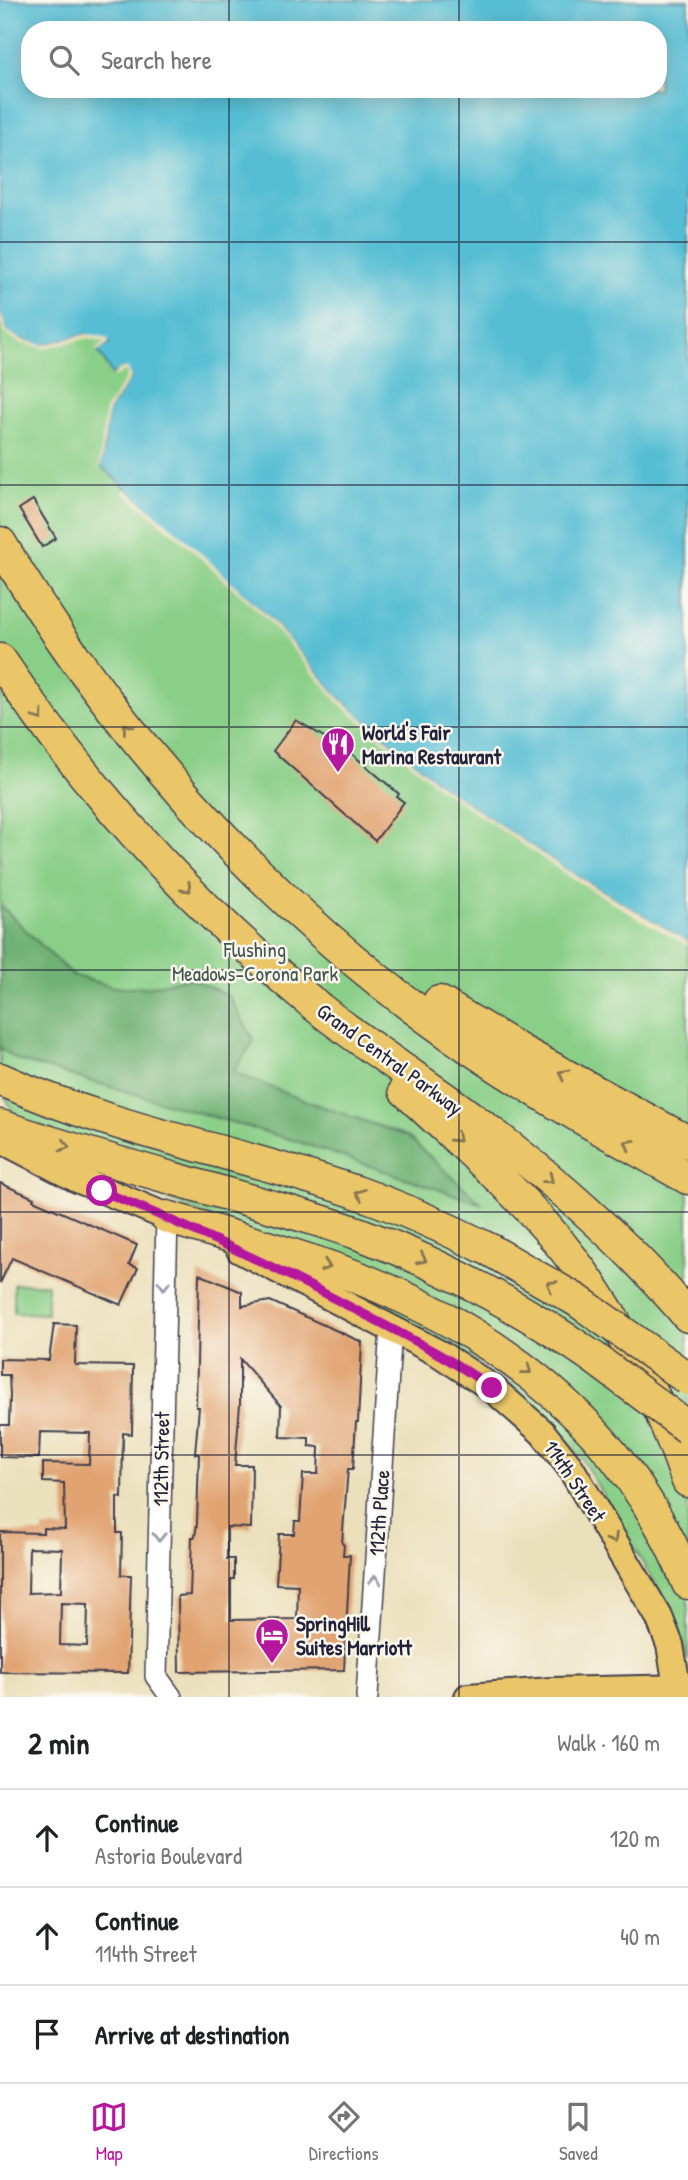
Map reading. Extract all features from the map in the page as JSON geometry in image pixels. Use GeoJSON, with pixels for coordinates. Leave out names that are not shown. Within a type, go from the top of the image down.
{"type":"FeatureCollection","features":[{"type":"Feature","properties":{"kind":"highway"},"geometry":{"type":"LineString","coordinates":[[0,543],[51,625],[102,696],[171,780],[279,893],[351,958],[454,1037],[509,1073],[688,1178]]}},
{"type":"Feature","properties":{"kind":"highway","name":"Grand Central Parkway"},"geometry":{"type":"LineString","coordinates":[[0,660],[52,734],[116,813],[213,914],[317,1007],[467,1114],[569,1196],[642,1264],[688,1316]]}},
{"type":"Feature","properties":{"kind":"highway"},"geometry":{"type":"LineString","coordinates":[[171,780],[284,888],[333,929],[386,967],[492,1035],[688,1142]]}},
{"type":"Feature","properties":{"kind":"highway"},"geometry":{"type":"LineString","coordinates":[[317,1007],[518,1198],[547,1227],[578,1265],[634,1357],[688,1480]]}},
{"type":"Feature","properties":{"kind":"highway"},"geometry":{"type":"LineString","coordinates":[[0,1079],[96,1117],[357,1193],[436,1224],[490,1250],[578,1301],[688,1379]]}},
{"type":"Feature","properties":{"kind":"highway"},"geometry":{"type":"LineString","coordinates":[[0,1126],[376,1240],[471,1283],[530,1316],[594,1357],[688,1428]]}},
{"type":"Feature","properties":{"kind":"highway"},"geometry":{"type":"LineString","coordinates":[[167,1217],[358,1278],[434,1313],[503,1352],[568,1406],[612,1453],[659,1522],[688,1584]]}},
{"type":"Feature","properties":{"kind":"main road","name":"114th Street"},"geometry":{"type":"LineString","coordinates":[[0,1139],[77,1180],[263,1261],[440,1354],[492,1388],[526,1416],[557,1450],[659,1617],[670,1645],[681,1691]]}},
{"type":"Feature","properties":{"kind":"main road"},"geometry":{"type":"LineString","coordinates":[[468,1697],[551,1691],[681,1691]]}},
{"type":"Feature","properties":{"kind":"street","name":"112th Street"},"geometry":{"type":"LineString","coordinates":[[167,1217],[156,1676],[171,1697]]}},
{"type":"Feature","properties":{"kind":"street","name":"112th Place"},"geometry":{"type":"LineString","coordinates":[[367,1697],[391,1328]]}},
{"type":"Feature","properties":{"kind":"green space","name":"Flushing Meadows-Corona Park"},"geometry":{"type":"Polygon","coordinates":[[[0,0],[21,21],[21,98],[37,98],[688,884],[688,1661],[679,1628],[670,1610],[582,1459],[558,1428],[509,1383],[261,1238],[30,1145],[0,1087],[0,0]]]}},
{"type":"Feature","properties":{"kind":"green space"},"geometry":{"type":"Polygon","coordinates":[[[0,905],[72,975],[113,987],[147,987],[190,978],[229,996],[254,1041],[233,1072],[407,1136],[482,1204],[296,1141],[18,1060],[0,1048],[0,905]]]}},
{"type":"Feature","properties":{"kind":"green space"},"geometry":{"type":"Polygon","coordinates":[[[14,1284],[47,1284],[47,1314],[14,1313],[14,1284]]]}},
{"type":"Feature","properties":{"kind":"water"},"geometry":{"type":"Polygon","coordinates":[[[0,0],[688,0],[688,942],[565,869],[442,786],[341,700],[268,616],[101,466],[108,412],[131,377],[122,368],[113,375],[98,351],[109,343],[87,334],[44,345],[22,340],[7,332],[0,312],[0,0]]]}},
{"type":"Feature","properties":{"kind":"pier"},"geometry":{"type":"Polygon","coordinates":[[[0,312],[7,331],[22,340],[44,345],[87,334],[108,339],[109,343],[98,351],[95,350],[105,342],[88,338],[44,348],[20,343],[4,333],[0,312]]]}},
{"type":"Feature","properties":{"kind":"pier"},"geometry":{"type":"Polygon","coordinates":[[[121,368],[128,369],[131,377],[108,412],[99,468],[105,411],[127,376],[126,372],[122,372],[114,378],[113,375],[121,368]]]}},
{"type":"Feature","properties":{"kind":"pier"},"geometry":{"type":"Polygon","coordinates":[[[126,489],[182,536],[268,616],[341,700],[442,786],[565,869],[688,942],[688,945],[641,920],[563,872],[440,788],[339,703],[266,618],[180,539],[123,492],[126,489]]]}},
{"type":"Feature","properties":{"kind":"building"},"geometry":{"type":"Polygon","coordinates":[[[33,500],[56,538],[42,547],[19,509],[33,500]]]}},
{"type":"Feature","properties":{"kind":"building","name":"World's Fair Marina Restaurant"},"geometry":{"type":"Polygon","coordinates":[[[296,720],[352,754],[399,794],[397,797],[404,802],[375,841],[273,751],[296,720]]]}},
{"type":"Feature","properties":{"kind":"building"},"geometry":{"type":"Polygon","coordinates":[[[0,1183],[137,1245],[129,1265],[138,1268],[121,1305],[12,1258],[0,1283],[0,1183]]]}},
{"type":"Feature","properties":{"kind":"building"},"geometry":{"type":"Polygon","coordinates":[[[199,1274],[242,1292],[242,1306],[270,1301],[362,1342],[358,1422],[353,1469],[348,1469],[342,1543],[343,1555],[350,1555],[344,1670],[179,1672],[178,1596],[190,1595],[192,1537],[195,1537],[197,1523],[199,1454],[195,1454],[199,1407],[196,1407],[199,1274]],[[240,1359],[240,1404],[235,1465],[252,1465],[251,1528],[227,1527],[227,1559],[234,1559],[231,1620],[297,1619],[298,1585],[276,1584],[279,1534],[294,1534],[295,1521],[300,1521],[303,1474],[318,1474],[319,1447],[309,1446],[309,1438],[280,1437],[281,1406],[240,1359]]]}},
{"type":"Feature","properties":{"kind":"building"},"geometry":{"type":"Polygon","coordinates":[[[54,1324],[76,1325],[75,1365],[133,1366],[132,1434],[123,1433],[122,1498],[117,1497],[117,1533],[122,1533],[121,1575],[131,1575],[128,1673],[0,1672],[0,1532],[43,1533],[43,1528],[65,1529],[64,1483],[43,1482],[43,1463],[89,1464],[90,1433],[40,1432],[39,1458],[0,1457],[0,1425],[9,1425],[10,1395],[9,1375],[0,1375],[0,1359],[49,1360],[54,1324]],[[29,1548],[28,1593],[61,1592],[62,1549],[29,1548]],[[61,1603],[60,1645],[87,1646],[88,1604],[61,1603]]]}},
{"type":"Feature","properties":{"kind":"place","name":"World's Fair Marina Restaurant"},"geometry":{"type":"Point","coordinates":[338,774]}},
{"type":"Feature","properties":{"kind":"place","name":"SpringHill Suites Marriott"},"geometry":{"type":"Point","coordinates":[272,1665]}},
{"type":"Feature","properties":{"kind":"route"},"geometry":{"type":"LineString","coordinates":[[102,1191],[207,1234],[274,1266],[440,1354],[492,1388]]}}]}
